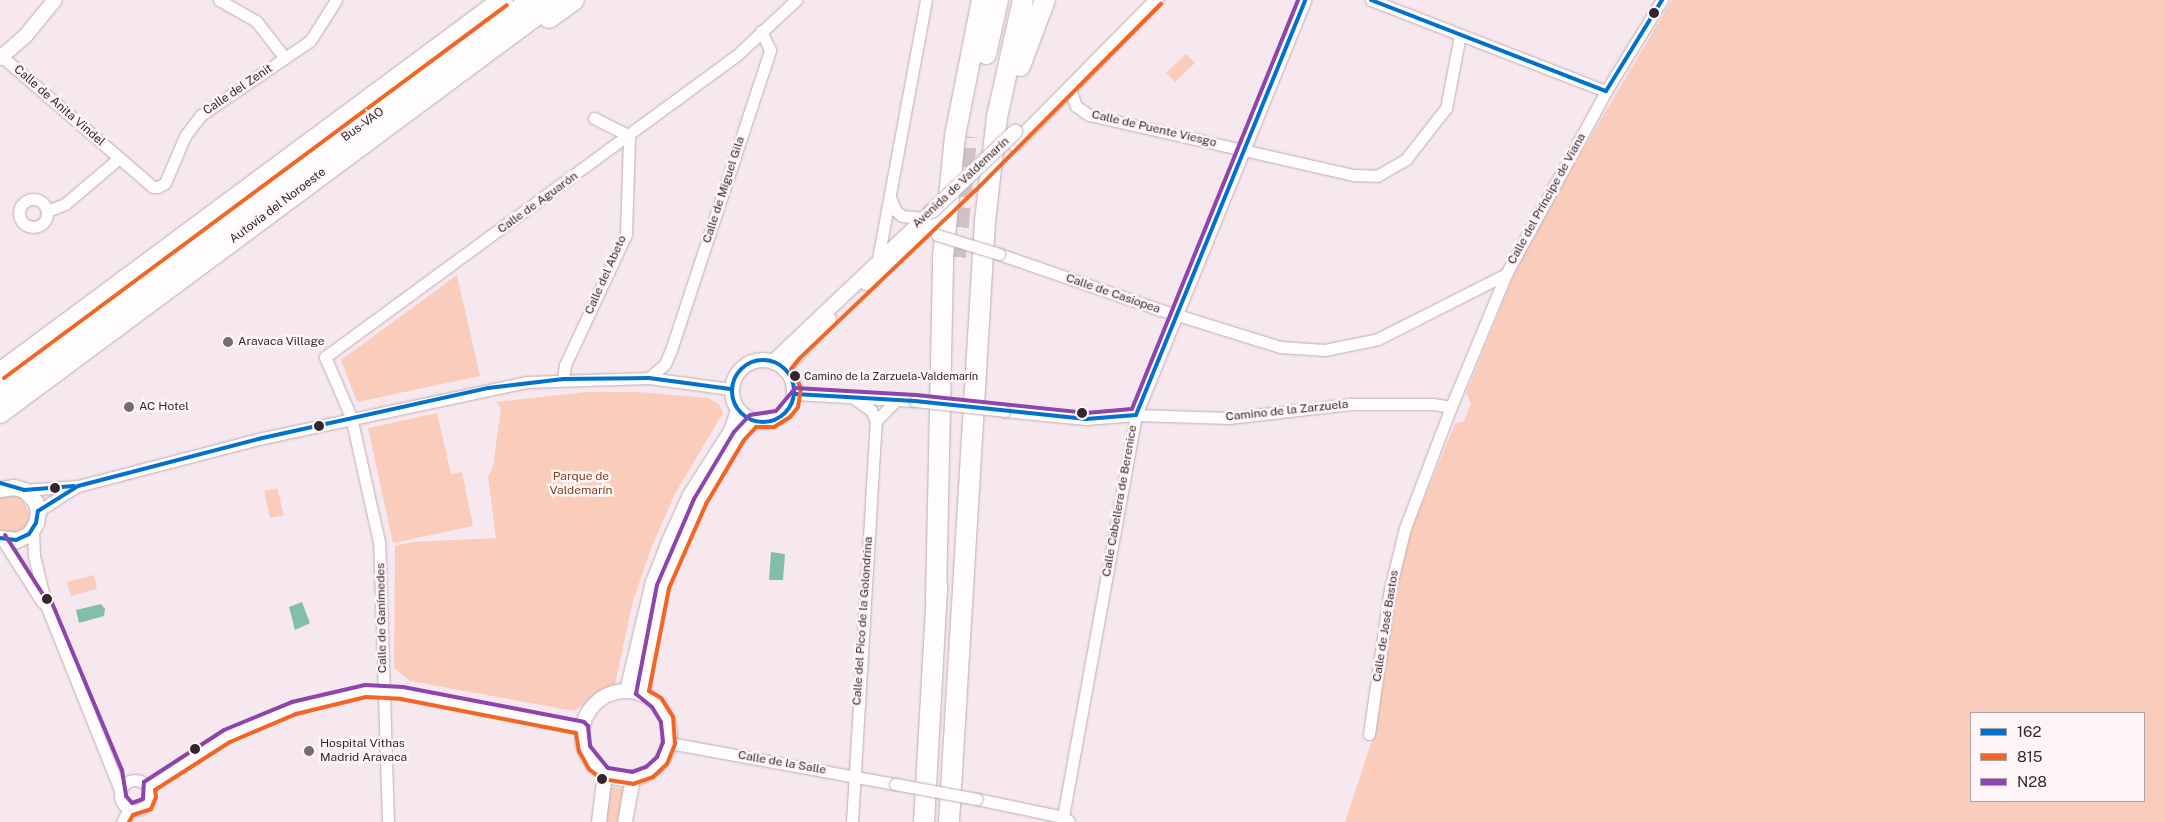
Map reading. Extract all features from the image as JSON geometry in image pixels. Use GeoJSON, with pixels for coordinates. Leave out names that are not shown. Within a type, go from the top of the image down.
{"type":"FeatureCollection","features":[{"type":"Feature","properties":{"kind":"highway"},"geometry":{"type":"LineString","coordinates":[[0,373],[503,0]]}},
{"type":"Feature","properties":{"kind":"highway","name":"Bus-VAO"},"geometry":{"type":"LineString","coordinates":[[0,392],[532,0]]}},
{"type":"Feature","properties":{"kind":"highway","name":"Autovía del Noroeste"},"geometry":{"type":"LineString","coordinates":[[0,413],[557,0]]}},
{"type":"Feature","properties":{"kind":"highway"},"geometry":{"type":"LineString","coordinates":[[222,248],[269,224],[574,0]]}},
{"type":"Feature","properties":{"kind":"highway"},"geometry":{"type":"LineString","coordinates":[[936,599],[943,257],[955,136],[982,0]]}},
{"type":"Feature","properties":{"kind":"highway"},"geometry":{"type":"LineString","coordinates":[[967,136],[998,0]]}},
{"type":"Feature","properties":{"kind":"highway"},"geometry":{"type":"LineString","coordinates":[[949,822],[984,222],[998,117],[1023,0]]}},
{"type":"Feature","properties":{"kind":"highway"},"geometry":{"type":"LineString","coordinates":[[984,222],[1017,77],[1045,0]]}},
{"type":"Feature","properties":{"kind":"highway"},"geometry":{"type":"LineString","coordinates":[[0,362],[201,224]]}},
{"type":"Feature","properties":{"kind":"highway"},"geometry":{"type":"LineString","coordinates":[[924,822],[956,257]]}},
{"type":"Feature","properties":{"kind":"highway"},"geometry":{"type":"LineString","coordinates":[[0,422],[90,354],[108,334]]}},
{"type":"Feature","properties":{"kind":"main road"},"geometry":{"type":"LineString","coordinates":[[1,539],[16,540],[34,529],[38,511],[35,501],[8,487]]}},
{"type":"Feature","properties":{"kind":"street"},"geometry":{"type":"LineString","coordinates":[[0,57],[26,35],[55,0]]}},
{"type":"Feature","properties":{"kind":"street"},"geometry":{"type":"LineString","coordinates":[[219,0],[256,21],[285,58]]}},
{"type":"Feature","properties":{"kind":"street","name":"Calle del Zenit"},"geometry":{"type":"LineString","coordinates":[[153,187],[164,183],[185,136],[201,115],[310,41],[336,0]]}},
{"type":"Feature","properties":{"kind":"street","name":"Calle de Aguarón"},"geometry":{"type":"LineString","coordinates":[[351,417],[325,357],[737,56],[761,31],[796,0]]}},
{"type":"Feature","properties":{"kind":"street"},"geometry":{"type":"LineString","coordinates":[[878,259],[926,0]]}},
{"type":"Feature","properties":{"kind":"street","name":"Avenida de Valdemarín"},"geometry":{"type":"LineString","coordinates":[[779,365],[929,223],[1015,138],[1144,0]]}},
{"type":"Feature","properties":{"kind":"street","name":"Avenida de Valdemarín"},"geometry":{"type":"LineString","coordinates":[[1015,138],[1070,89],[1157,0]]}},
{"type":"Feature","properties":{"kind":"street","name":"Calle Cabellera de Berenice"},"geometry":{"type":"LineString","coordinates":[[1065,820],[1136,415],[1305,0]]}},
{"type":"Feature","properties":{"kind":"street"},"geometry":{"type":"LineString","coordinates":[[1371,0],[1606,91]]}},
{"type":"Feature","properties":{"kind":"street","name":"Calle del Príncipe de Viana"},"geometry":{"type":"LineString","coordinates":[[1451,407],[1506,274],[1606,91],[1662,0]]}},
{"type":"Feature","properties":{"kind":"street","name":"Calle de Miguel Gila"},"geometry":{"type":"LineString","coordinates":[[650,378],[665,364],[671,350],[770,50],[761,31]]}},
{"type":"Feature","properties":{"kind":"street","name":"Calle de Puente Viesgo"},"geometry":{"type":"LineString","coordinates":[[1070,89],[1076,106],[1089,115],[1354,175],[1377,176],[1393,170],[1406,159],[1446,108],[1460,35]]}},
{"type":"Feature","properties":{"kind":"street","name":"Calle de Anita Vindel"},"geometry":{"type":"LineString","coordinates":[[0,57],[153,187]]}},
{"type":"Feature","properties":{"kind":"street"},"geometry":{"type":"LineString","coordinates":[[594,118],[629,136]]}},
{"type":"Feature","properties":{"kind":"street","name":"Calle del Abeto"},"geometry":{"type":"LineString","coordinates":[[563,379],[565,365],[626,234],[629,136]]}},
{"type":"Feature","properties":{"kind":"street"},"geometry":{"type":"LineString","coordinates":[[47,211],[65,204],[119,158]]}},
{"type":"Feature","properties":{"kind":"street"},"geometry":{"type":"LineString","coordinates":[[886,220],[898,213],[890,197]]}},
{"type":"Feature","properties":{"kind":"street","name":"Calle de Casiopea"},"geometry":{"type":"LineString","coordinates":[[898,213],[909,219],[929,223],[999,254],[1176,315],[1280,347],[1325,350],[1353,347],[1378,339],[1506,274]]}},
{"type":"Feature","properties":{"kind":"street","name":"Avenida de Valdemarín"},"geometry":{"type":"LineString","coordinates":[[779,365],[878,259],[929,223]]}},
{"type":"Feature","properties":{"kind":"street","name":"Calle de Miguel Gila"},"geometry":{"type":"LineString","coordinates":[[671,350],[671,369],[677,381]]}},
{"type":"Feature","properties":{"kind":"street"},"geometry":{"type":"LineString","coordinates":[[764,359],[779,365],[792,377],[795,394],[792,405],[780,417],[764,422],[753,421],[738,411],[730,389],[736,374],[748,363],[764,359]]}},
{"type":"Feature","properties":{"kind":"street"},"geometry":{"type":"LineString","coordinates":[[8,487],[78,486],[351,417],[488,388],[563,379],[650,378],[730,389]]}},
{"type":"Feature","properties":{"kind":"street","name":"Camino de la Zarzuela"},"geometry":{"type":"LineString","coordinates":[[795,394],[856,400],[916,401],[1004,412],[1086,418],[1136,415],[1229,418],[1350,404],[1433,404],[1451,407]]}},
{"type":"Feature","properties":{"kind":"street"},"geometry":{"type":"LineString","coordinates":[[856,400],[871,410],[876,421],[895,401]]}},
{"type":"Feature","properties":{"kind":"street","name":"Calle de José Bastos"},"geometry":{"type":"LineString","coordinates":[[1369,734],[1390,589],[1406,528],[1451,407]]}},
{"type":"Feature","properties":{"kind":"street"},"geometry":{"type":"LineString","coordinates":[[627,691],[653,582],[666,547],[690,496],[731,431],[738,411]]}},
{"type":"Feature","properties":{"kind":"street","name":"Calle de Ganímedes"},"geometry":{"type":"LineString","coordinates":[[351,417],[381,560],[383,692],[388,822]]}},
{"type":"Feature","properties":{"kind":"street"},"geometry":{"type":"LineString","coordinates":[[642,694],[652,632],[663,586],[680,544],[700,501],[739,436],[753,421]]}},
{"type":"Feature","properties":{"kind":"street","name":"Calle del Pico de la Golondrina"},"geometry":{"type":"LineString","coordinates":[[852,822],[853,776],[876,421]]}},
{"type":"Feature","properties":{"kind":"street"},"geometry":{"type":"LineString","coordinates":[[38,511],[78,486]]}},
{"type":"Feature","properties":{"kind":"street"},"geometry":{"type":"LineString","coordinates":[[34,529],[34,556],[46,605],[111,762],[120,790],[120,799],[129,809],[138,809],[146,805],[150,796],[148,787]]}},
{"type":"Feature","properties":{"kind":"street"},"geometry":{"type":"LineString","coordinates":[[1,539],[39,600],[46,605]]}},
{"type":"Feature","properties":{"kind":"street"},"geometry":{"type":"LineString","coordinates":[[627,691],[642,694],[656,702],[667,720],[669,743],[662,761],[649,772],[634,778],[605,774],[594,765],[584,748],[582,728],[596,703],[611,694],[627,691]]}},
{"type":"Feature","properties":{"kind":"street"},"geometry":{"type":"LineString","coordinates":[[148,787],[210,745],[269,717],[328,698],[383,692],[582,728]]}},
{"type":"Feature","properties":{"kind":"street","name":"Calle de la Salle"},"geometry":{"type":"LineString","coordinates":[[669,743],[977,799],[1065,820]]}},
{"type":"Feature","properties":{"kind":"street"},"geometry":{"type":"LineString","coordinates":[[111,762],[134,780],[148,787]]}},
{"type":"Feature","properties":{"kind":"street"},"geometry":{"type":"LineString","coordinates":[[599,822],[605,774]]}},
{"type":"Feature","properties":{"kind":"street"},"geometry":{"type":"LineString","coordinates":[[624,822],[634,778]]}},
{"type":"Feature","properties":{"kind":"street"},"geometry":{"type":"LineString","coordinates":[[120,790],[125,783],[134,780]]}},
{"type":"Feature","properties":{"kind":"street"},"geometry":{"type":"LineString","coordinates":[[122,822],[129,809]]}},
{"type":"Feature","properties":{"kind":"green space"},"geometry":{"type":"Polygon","coordinates":[[[1672,0],[2165,0],[2165,822],[1345,822],[1377,725],[1396,590],[1410,533],[1455,424],[1464,421],[1471,403],[1466,393],[1515,272],[1557,193],[1672,0]]]}},
{"type":"Feature","properties":{"kind":"green space"},"geometry":{"type":"Polygon","coordinates":[[[1186,54],[1195,63],[1175,82],[1166,73],[1186,54]]]}},
{"type":"Feature","properties":{"kind":"green space"},"geometry":{"type":"Polygon","coordinates":[[[457,275],[480,376],[357,402],[341,360],[457,275]]]}},
{"type":"Feature","properties":{"kind":"green space","name":"Parque de Valdemarín"},"geometry":{"type":"Polygon","coordinates":[[[585,392],[639,392],[708,398],[719,404],[723,413],[676,492],[652,546],[633,601],[615,684],[574,711],[410,681],[394,668],[395,546],[413,542],[496,538],[488,476],[493,467],[501,408],[496,402],[585,392]]]}},
{"type":"Feature","properties":{"kind":"green space"},"geometry":{"type":"Polygon","coordinates":[[[437,413],[451,474],[462,472],[473,526],[393,543],[368,428],[437,413]]]}},
{"type":"Feature","properties":{"kind":"green space"},"geometry":{"type":"Polygon","coordinates":[[[277,488],[284,515],[270,518],[264,491],[277,488]]]}},
{"type":"Feature","properties":{"kind":"green space"},"geometry":{"type":"Polygon","coordinates":[[[10,494],[22,498],[30,515],[26,527],[15,534],[0,532],[0,497],[10,494]]]}},
{"type":"Feature","properties":{"kind":"green space"},"geometry":{"type":"Polygon","coordinates":[[[94,575],[97,589],[71,596],[67,582],[94,575]]]}},
{"type":"Feature","properties":{"kind":"green space"},"geometry":{"type":"Polygon","coordinates":[[[611,787],[624,789],[619,822],[606,822],[611,787]]]}},
{"type":"Feature","properties":{"kind":"shaded area"},"geometry":{"type":"Polygon","coordinates":[[[771,552],[785,554],[783,580],[769,580],[771,552]]]}},
{"type":"Feature","properties":{"kind":"shaded area"},"geometry":{"type":"Polygon","coordinates":[[[302,602],[310,623],[295,630],[289,607],[302,602]]]}},
{"type":"Feature","properties":{"kind":"shaded area"},"geometry":{"type":"Polygon","coordinates":[[[101,604],[105,609],[104,616],[79,623],[76,610],[101,604]]]}},
{"type":"Feature","properties":{"kind":"tunnel"},"geometry":{"type":"LineString","coordinates":[[956,257],[967,136]]}},
{"type":"Feature","properties":{"kind":"transit line","name":"N28"},"geometry":{"type":"LineString","coordinates":[[5,535],[44,596],[52,603],[122,770],[126,796],[132,803],[143,799],[144,782],[224,730],[292,702],[365,685],[403,687],[584,722],[588,726],[590,746],[608,768],[632,772],[646,767],[657,757],[663,742],[661,722],[652,707],[636,694],[657,585],[694,499],[734,432],[750,415],[776,411],[795,388],[916,395],[1086,413],[1132,409],[1298,0]]}},
{"type":"Feature","properties":{"kind":"transit line","name":"162"},"geometry":{"type":"LineString","coordinates":[[1136,415],[1305,0]]}},
{"type":"Feature","properties":{"kind":"transit line","name":"162"},"geometry":{"type":"LineString","coordinates":[[1371,0],[1606,91]]}},
{"type":"Feature","properties":{"kind":"transit line","name":"162"},"geometry":{"type":"LineString","coordinates":[[1606,91],[1662,0]]}},
{"type":"Feature","properties":{"kind":"transit line","name":"815"},"geometry":{"type":"LineString","coordinates":[[129,822],[133,815],[151,809],[156,797],[155,790],[230,742],[296,714],[366,697],[401,699],[576,733],[579,751],[589,769],[602,779],[633,784],[653,777],[667,764],[675,744],[673,717],[661,698],[649,691],[669,588],[706,504],[744,440],[756,427],[774,427],[790,417],[798,407],[801,388],[791,369],[800,358],[975,191],[1161,4]]}},
{"type":"Feature","properties":{"kind":"transit line","name":"815"},"geometry":{"type":"LineString","coordinates":[[4,378],[507,5]]}},
{"type":"Feature","properties":{"kind":"transit line","name":"162"},"geometry":{"type":"LineString","coordinates":[[757,360],[769,360],[785,369],[792,379],[794,391],[792,403],[785,413],[769,422],[757,422],[746,417],[737,408],[732,397],[732,385],[737,374],[746,365],[757,360]]}},
{"type":"Feature","properties":{"kind":"transit line","name":"162"},"geometry":{"type":"LineString","coordinates":[[0,538],[16,540],[29,534],[36,523],[38,511],[78,486],[258,439],[488,388],[563,379],[649,378],[730,389]]}},
{"type":"Feature","properties":{"kind":"transit line","name":"162"},"geometry":{"type":"LineString","coordinates":[[795,394],[915,401],[1086,419],[1136,415]]}},
{"type":"Feature","properties":{"kind":"transit line","name":"162"},"geometry":{"type":"LineString","coordinates":[[0,483],[24,490],[74,486]]}},
{"type":"Feature","properties":{"kind":"place","name":"Aravaca Village"},"geometry":{"type":"Point","coordinates":[228,342]}},
{"type":"Feature","properties":{"kind":"place","name":"Camino de la Zarzuela-Valdemarín"},"geometry":{"type":"Point","coordinates":[795,376]}},
{"type":"Feature","properties":{"kind":"place","name":"AC Hotel"},"geometry":{"type":"Point","coordinates":[129,407]}},
{"type":"Feature","properties":{"kind":"place","name":"Hospital Vithas Madrid Aravaca"},"geometry":{"type":"Point","coordinates":[309,751]}}]}
